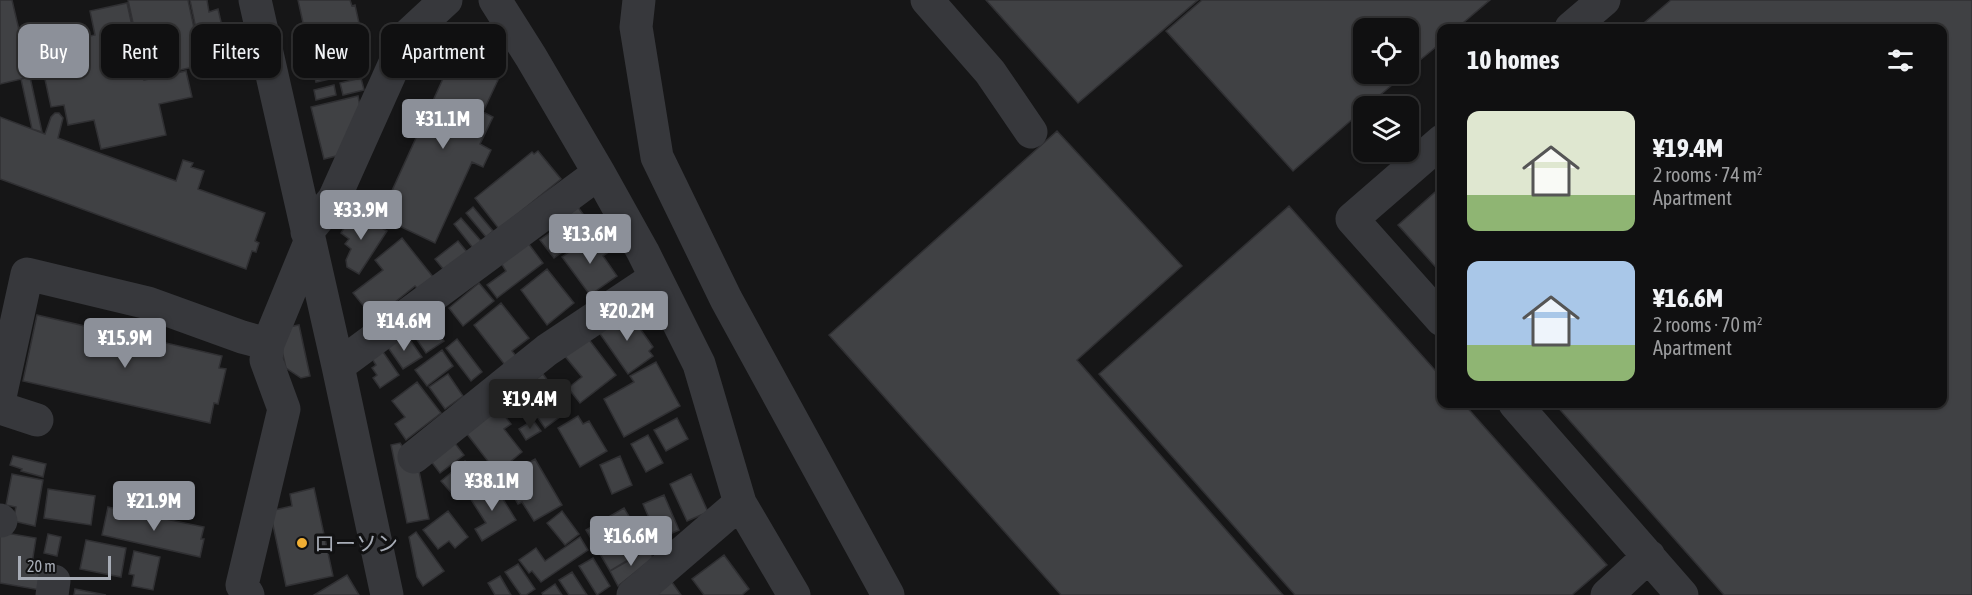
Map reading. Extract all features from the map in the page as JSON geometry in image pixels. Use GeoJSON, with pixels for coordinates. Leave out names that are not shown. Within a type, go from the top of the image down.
{"type":"FeatureCollection","features":[{"type":"Feature","properties":{"kind":"street"},"geometry":{"type":"LineString","coordinates":[[255,0],[387,595]]}},
{"type":"Feature","properties":{"kind":"street"},"geometry":{"type":"LineString","coordinates":[[248,595],[242,585],[284,409],[266,360],[268,344],[309,237],[334,199],[407,36],[446,0]]}},
{"type":"Feature","properties":{"kind":"street"},"geometry":{"type":"LineString","coordinates":[[495,0],[599,173],[656,278],[699,364],[740,503],[794,595]]}},
{"type":"Feature","properties":{"kind":"street"},"geometry":{"type":"LineString","coordinates":[[639,0],[636,27],[657,157],[726,299],[888,595]]}},
{"type":"Feature","properties":{"kind":"street"},"geometry":{"type":"LineString","coordinates":[[927,0],[990,72],[1031,132]]}},
{"type":"Feature","properties":{"kind":"street"},"geometry":{"type":"LineString","coordinates":[[1576,24],[1604,0]]}},
{"type":"Feature","properties":{"kind":"street"},"geometry":{"type":"LineString","coordinates":[[1437,145],[1352,219],[1437,314]]}},
{"type":"Feature","properties":{"kind":"street"},"geometry":{"type":"LineString","coordinates":[[338,366],[599,173]]}},
{"type":"Feature","properties":{"kind":"street"},"geometry":{"type":"LineString","coordinates":[[0,397],[27,274],[148,303],[268,344]]}},
{"type":"Feature","properties":{"kind":"street"},"geometry":{"type":"LineString","coordinates":[[414,457],[547,350],[656,278]]}},
{"type":"Feature","properties":{"kind":"street"},"geometry":{"type":"LineString","coordinates":[[0,408],[37,420]]}},
{"type":"Feature","properties":{"kind":"street"},"geometry":{"type":"LineString","coordinates":[[1519,408],[1682,595]]}},
{"type":"Feature","properties":{"kind":"street"},"geometry":{"type":"LineString","coordinates":[[633,595],[740,503]]}},
{"type":"Feature","properties":{"kind":"street"},"geometry":{"type":"LineString","coordinates":[[1607,595],[1649,556]]}},
{"type":"Feature","properties":{"kind":"building"},"geometry":{"type":"Polygon","coordinates":[[[0,0],[12,0],[18,26],[18,78],[26,78],[0,84],[0,0]]]}},
{"type":"Feature","properties":{"kind":"building"},"geometry":{"type":"Polygon","coordinates":[[[128,0],[188,0],[193,24],[191,24],[191,68],[179,70],[179,24],[133,24],[128,0]]]}},
{"type":"Feature","properties":{"kind":"building"},"geometry":{"type":"Polygon","coordinates":[[[190,0],[207,0],[209,12],[218,9],[221,24],[195,24],[190,0]]]}},
{"type":"Feature","properties":{"kind":"building"},"geometry":{"type":"Polygon","coordinates":[[[298,0],[350,0],[352,6],[355,5],[359,23],[356,24],[303,24],[298,0]]]}},
{"type":"Feature","properties":{"kind":"building"},"geometry":{"type":"Polygon","coordinates":[[[986,0],[1198,0],[1078,103],[986,0]]]}},
{"type":"Feature","properties":{"kind":"building"},"geometry":{"type":"Polygon","coordinates":[[[1202,0],[1490,0],[1462,24],[1437,24],[1437,46],[1419,61],[1419,18],[1353,18],[1353,84],[1393,84],[1379,96],[1353,96],[1353,119],[1293,171],[1166,31],[1202,0]]]}},
{"type":"Feature","properties":{"kind":"building"},"geometry":{"type":"Polygon","coordinates":[[[1671,0],[1972,0],[1972,595],[1724,595],[1559,408],[1947,408],[1947,24],[1643,24],[1671,0]]]}},
{"type":"Feature","properties":{"kind":"building"},"geometry":{"type":"Polygon","coordinates":[[[127,3],[132,24],[101,24],[101,78],[144,78],[144,80],[179,78],[179,72],[186,71],[192,97],[159,104],[166,135],[101,149],[94,120],[68,125],[64,105],[51,107],[45,78],[89,78],[89,36],[95,35],[90,11],[127,3]]]}},
{"type":"Feature","properties":{"kind":"building"},"geometry":{"type":"Polygon","coordinates":[[[30,78],[42,132],[32,129],[21,79],[30,78]]]}},
{"type":"Feature","properties":{"kind":"building"},"geometry":{"type":"Polygon","coordinates":[[[315,78],[334,78],[316,82],[315,78]]]}},
{"type":"Feature","properties":{"kind":"building"},"geometry":{"type":"Polygon","coordinates":[[[361,78],[364,90],[343,95],[340,83],[361,78]]]}},
{"type":"Feature","properties":{"kind":"building"},"geometry":{"type":"Polygon","coordinates":[[[443,78],[493,78],[498,80],[483,112],[493,117],[480,144],[491,150],[483,167],[472,162],[435,243],[380,217],[443,78]]]}},
{"type":"Feature","properties":{"kind":"building"},"geometry":{"type":"Polygon","coordinates":[[[334,85],[336,95],[316,100],[314,90],[334,85]]]}},
{"type":"Feature","properties":{"kind":"building"},"geometry":{"type":"Polygon","coordinates":[[[358,96],[361,111],[340,155],[324,159],[311,107],[358,96]]]}},
{"type":"Feature","properties":{"kind":"building"},"geometry":{"type":"Polygon","coordinates":[[[59,113],[63,118],[58,138],[176,181],[183,160],[193,163],[191,167],[204,171],[198,189],[265,213],[255,241],[259,243],[256,252],[252,251],[246,269],[0,179],[0,117],[45,134],[51,117],[59,113]]]}},
{"type":"Feature","properties":{"kind":"building"},"geometry":{"type":"Polygon","coordinates":[[[1057,131],[1182,266],[1077,360],[1283,595],[1061,595],[829,335],[1057,131]]]}},
{"type":"Feature","properties":{"kind":"building"},"geometry":{"type":"Polygon","coordinates":[[[538,151],[561,179],[499,229],[475,198],[532,152],[534,154],[538,151]]]}},
{"type":"Feature","properties":{"kind":"building"},"geometry":{"type":"Polygon","coordinates":[[[1437,190],[1437,268],[1398,225],[1437,190]]]}},
{"type":"Feature","properties":{"kind":"building"},"geometry":{"type":"Polygon","coordinates":[[[572,199],[594,229],[554,258],[540,240],[551,232],[543,221],[572,199]]]}},
{"type":"Feature","properties":{"kind":"building"},"geometry":{"type":"Polygon","coordinates":[[[1289,206],[1437,372],[1437,408],[1468,408],[1607,565],[1572,595],[1295,595],[1099,374],[1289,206]]]}},
{"type":"Feature","properties":{"kind":"building"},"geometry":{"type":"Polygon","coordinates":[[[473,207],[493,231],[486,237],[466,213],[473,207]]]}},
{"type":"Feature","properties":{"kind":"building"},"geometry":{"type":"Polygon","coordinates":[[[354,212],[387,231],[359,274],[347,267],[346,260],[351,249],[345,244],[349,239],[341,233],[354,212]]]}},
{"type":"Feature","properties":{"kind":"building"},"geometry":{"type":"Polygon","coordinates":[[[461,218],[481,241],[473,248],[454,224],[461,218]]]}},
{"type":"Feature","properties":{"kind":"building"},"geometry":{"type":"Polygon","coordinates":[[[593,235],[607,253],[603,256],[617,276],[590,295],[562,257],[593,235]]]}},
{"type":"Feature","properties":{"kind":"building"},"geometry":{"type":"Polygon","coordinates":[[[402,238],[433,277],[418,289],[415,286],[374,319],[353,293],[383,270],[375,260],[402,238]]]}},
{"type":"Feature","properties":{"kind":"building"},"geometry":{"type":"Polygon","coordinates":[[[458,241],[467,252],[444,270],[435,259],[458,241]]]}},
{"type":"Feature","properties":{"kind":"building"},"geometry":{"type":"Polygon","coordinates":[[[528,243],[543,263],[497,298],[487,285],[506,271],[501,263],[528,243]]]}},
{"type":"Feature","properties":{"kind":"building"},"geometry":{"type":"Polygon","coordinates":[[[547,269],[574,303],[547,325],[521,290],[547,269]]]}},
{"type":"Feature","properties":{"kind":"building"},"geometry":{"type":"Polygon","coordinates":[[[479,283],[494,301],[463,326],[449,308],[479,283]]]}},
{"type":"Feature","properties":{"kind":"building"},"geometry":{"type":"Polygon","coordinates":[[[501,303],[529,338],[512,351],[516,356],[505,365],[474,325],[501,303]]]}},
{"type":"Feature","properties":{"kind":"building"},"geometry":{"type":"Polygon","coordinates":[[[627,310],[653,347],[649,351],[653,356],[628,374],[598,331],[627,310]]]}},
{"type":"Feature","properties":{"kind":"building"},"geometry":{"type":"Polygon","coordinates":[[[37,315],[111,332],[113,320],[125,323],[123,333],[222,356],[219,368],[226,369],[218,404],[214,403],[210,423],[23,381],[37,315]]]}},
{"type":"Feature","properties":{"kind":"building"},"geometry":{"type":"Polygon","coordinates":[[[427,316],[444,341],[426,353],[409,328],[427,316]]]}},
{"type":"Feature","properties":{"kind":"building"},"geometry":{"type":"Polygon","coordinates":[[[299,325],[310,376],[301,378],[286,368],[280,342],[289,327],[299,325]]]}},
{"type":"Feature","properties":{"kind":"building"},"geometry":{"type":"Polygon","coordinates":[[[406,334],[422,357],[403,369],[387,346],[406,334]]]}},
{"type":"Feature","properties":{"kind":"building"},"geometry":{"type":"Polygon","coordinates":[[[587,337],[616,375],[580,403],[568,388],[582,377],[564,355],[587,337]]]}},
{"type":"Feature","properties":{"kind":"building"},"geometry":{"type":"Polygon","coordinates":[[[457,339],[482,372],[471,381],[446,348],[457,339]]]}},
{"type":"Feature","properties":{"kind":"building"},"geometry":{"type":"Polygon","coordinates":[[[381,349],[399,375],[380,388],[373,378],[377,375],[372,368],[376,365],[371,357],[381,349]]]}},
{"type":"Feature","properties":{"kind":"building"},"geometry":{"type":"Polygon","coordinates":[[[442,350],[453,366],[427,386],[415,370],[442,350]]]}},
{"type":"Feature","properties":{"kind":"building"},"geometry":{"type":"Polygon","coordinates":[[[656,362],[680,406],[624,437],[604,399],[634,382],[630,376],[656,362]]]}},
{"type":"Feature","properties":{"kind":"building"},"geometry":{"type":"Polygon","coordinates":[[[448,374],[463,396],[445,409],[429,387],[448,374]]]}},
{"type":"Feature","properties":{"kind":"building"},"geometry":{"type":"Polygon","coordinates":[[[543,374],[569,410],[545,428],[519,391],[543,374]]]}},
{"type":"Feature","properties":{"kind":"building"},"geometry":{"type":"Polygon","coordinates":[[[417,382],[441,413],[406,440],[395,424],[405,417],[392,401],[417,382]]]}},
{"type":"Feature","properties":{"kind":"building"},"geometry":{"type":"Polygon","coordinates":[[[495,403],[511,424],[504,429],[522,452],[497,473],[467,434],[495,403]]]}},
{"type":"Feature","properties":{"kind":"building"},"geometry":{"type":"Polygon","coordinates":[[[578,416],[583,424],[589,421],[607,451],[580,467],[558,428],[578,416]]]}},
{"type":"Feature","properties":{"kind":"building"},"geometry":{"type":"Polygon","coordinates":[[[677,418],[688,439],[666,451],[654,430],[677,418]]]}},
{"type":"Feature","properties":{"kind":"building"},"geometry":{"type":"Polygon","coordinates":[[[533,420],[541,431],[526,440],[519,429],[533,420]]]}},
{"type":"Feature","properties":{"kind":"building"},"geometry":{"type":"Polygon","coordinates":[[[648,435],[663,463],[646,472],[631,444],[648,435]]]}},
{"type":"Feature","properties":{"kind":"building"},"geometry":{"type":"Polygon","coordinates":[[[451,438],[464,455],[440,473],[427,456],[451,438]]]}},
{"type":"Feature","properties":{"kind":"building"},"geometry":{"type":"Polygon","coordinates":[[[400,443],[419,471],[429,519],[407,523],[391,445],[400,443]]]}},
{"type":"Feature","properties":{"kind":"building"},"geometry":{"type":"Polygon","coordinates":[[[13,456],[46,464],[43,477],[21,471],[22,469],[10,465],[13,456]]]}},
{"type":"Feature","properties":{"kind":"building"},"geometry":{"type":"Polygon","coordinates":[[[620,456],[632,485],[612,494],[600,465],[620,456]]]}},
{"type":"Feature","properties":{"kind":"building"},"geometry":{"type":"Polygon","coordinates":[[[535,459],[562,505],[534,521],[522,502],[518,504],[503,478],[535,459]]]}},
{"type":"Feature","properties":{"kind":"building"},"geometry":{"type":"Polygon","coordinates":[[[465,461],[469,466],[473,462],[486,478],[475,488],[471,484],[455,497],[441,481],[465,461]]]}},
{"type":"Feature","properties":{"kind":"building"},"geometry":{"type":"Polygon","coordinates":[[[12,474],[43,480],[35,526],[13,521],[16,507],[6,505],[12,474]]]}},
{"type":"Feature","properties":{"kind":"building"},"geometry":{"type":"Polygon","coordinates":[[[691,474],[708,512],[687,521],[670,484],[691,474]]]}},
{"type":"Feature","properties":{"kind":"building"},"geometry":{"type":"Polygon","coordinates":[[[493,483],[516,520],[482,541],[475,529],[486,523],[470,498],[493,483]]]}},
{"type":"Feature","properties":{"kind":"building","name":"ローソン"},"geometry":{"type":"Polygon","coordinates":[[[314,488],[333,576],[286,586],[270,511],[292,506],[290,494],[314,488]]]}},
{"type":"Feature","properties":{"kind":"building"},"geometry":{"type":"Polygon","coordinates":[[[48,489],[95,496],[91,525],[44,518],[48,489]]]}},
{"type":"Feature","properties":{"kind":"building"},"geometry":{"type":"Polygon","coordinates":[[[664,495],[679,530],[658,539],[643,504],[664,495]]]}},
{"type":"Feature","properties":{"kind":"building"},"geometry":{"type":"Polygon","coordinates":[[[108,507],[204,527],[200,557],[102,535],[108,507]]]}},
{"type":"Feature","properties":{"kind":"building"},"geometry":{"type":"Polygon","coordinates":[[[624,508],[648,548],[610,571],[586,530],[624,508]]]}},
{"type":"Feature","properties":{"kind":"building"},"geometry":{"type":"Polygon","coordinates":[[[448,511],[468,537],[455,548],[449,541],[438,549],[423,530],[448,511]]]}},
{"type":"Feature","properties":{"kind":"building"},"geometry":{"type":"Polygon","coordinates":[[[562,511],[579,534],[565,545],[547,523],[562,511]]]}},
{"type":"Feature","properties":{"kind":"building"},"geometry":{"type":"Polygon","coordinates":[[[0,532],[36,538],[31,570],[43,572],[40,590],[0,583],[0,532]]]}},
{"type":"Feature","properties":{"kind":"building"},"geometry":{"type":"Polygon","coordinates":[[[416,532],[444,571],[423,586],[417,577],[409,537],[416,532]]]}},
{"type":"Feature","properties":{"kind":"building"},"geometry":{"type":"Polygon","coordinates":[[[48,534],[61,537],[57,556],[44,553],[48,534]]]}},
{"type":"Feature","properties":{"kind":"building"},"geometry":{"type":"Polygon","coordinates":[[[580,537],[588,550],[541,582],[532,571],[529,573],[519,560],[536,548],[545,561],[580,537]]]}},
{"type":"Feature","properties":{"kind":"building"},"geometry":{"type":"Polygon","coordinates":[[[86,540],[126,548],[121,577],[80,569],[86,540]]]}},
{"type":"Feature","properties":{"kind":"building"},"geometry":{"type":"Polygon","coordinates":[[[649,549],[653,558],[618,586],[610,571],[649,549]]]}},
{"type":"Feature","properties":{"kind":"building"},"geometry":{"type":"Polygon","coordinates":[[[134,551],[160,557],[153,590],[132,586],[134,575],[129,574],[134,551]]]}},
{"type":"Feature","properties":{"kind":"building"},"geometry":{"type":"Polygon","coordinates":[[[724,555],[749,589],[742,595],[704,595],[692,579],[724,555]]]}},
{"type":"Feature","properties":{"kind":"building"},"geometry":{"type":"Polygon","coordinates":[[[593,558],[610,586],[597,595],[579,566],[593,558]]]}},
{"type":"Feature","properties":{"kind":"building"},"geometry":{"type":"Polygon","coordinates":[[[518,564],[535,589],[526,595],[521,595],[505,572],[518,564]]]}},
{"type":"Feature","properties":{"kind":"building"},"geometry":{"type":"Polygon","coordinates":[[[572,572],[587,595],[569,595],[559,580],[572,572]]]}},
{"type":"Feature","properties":{"kind":"building"},"geometry":{"type":"Polygon","coordinates":[[[347,575],[359,595],[314,595],[347,575]]]}},
{"type":"Feature","properties":{"kind":"building"},"geometry":{"type":"Polygon","coordinates":[[[500,576],[511,595],[495,595],[488,583],[500,576]]]}},
{"type":"Feature","properties":{"kind":"building"},"geometry":{"type":"Polygon","coordinates":[[[669,578],[681,595],[655,595],[669,578]]]}},
{"type":"Feature","properties":{"kind":"building"},"geometry":{"type":"Polygon","coordinates":[[[555,584],[562,595],[543,595],[542,593],[555,584]]]}},
{"type":"Feature","properties":{"kind":"building"},"geometry":{"type":"Polygon","coordinates":[[[75,589],[106,595],[74,595],[75,589]]]}},
{"type":"Feature","properties":{"kind":"place","name":"ローソン"},"geometry":{"type":"Point","coordinates":[302,543]}}]}
